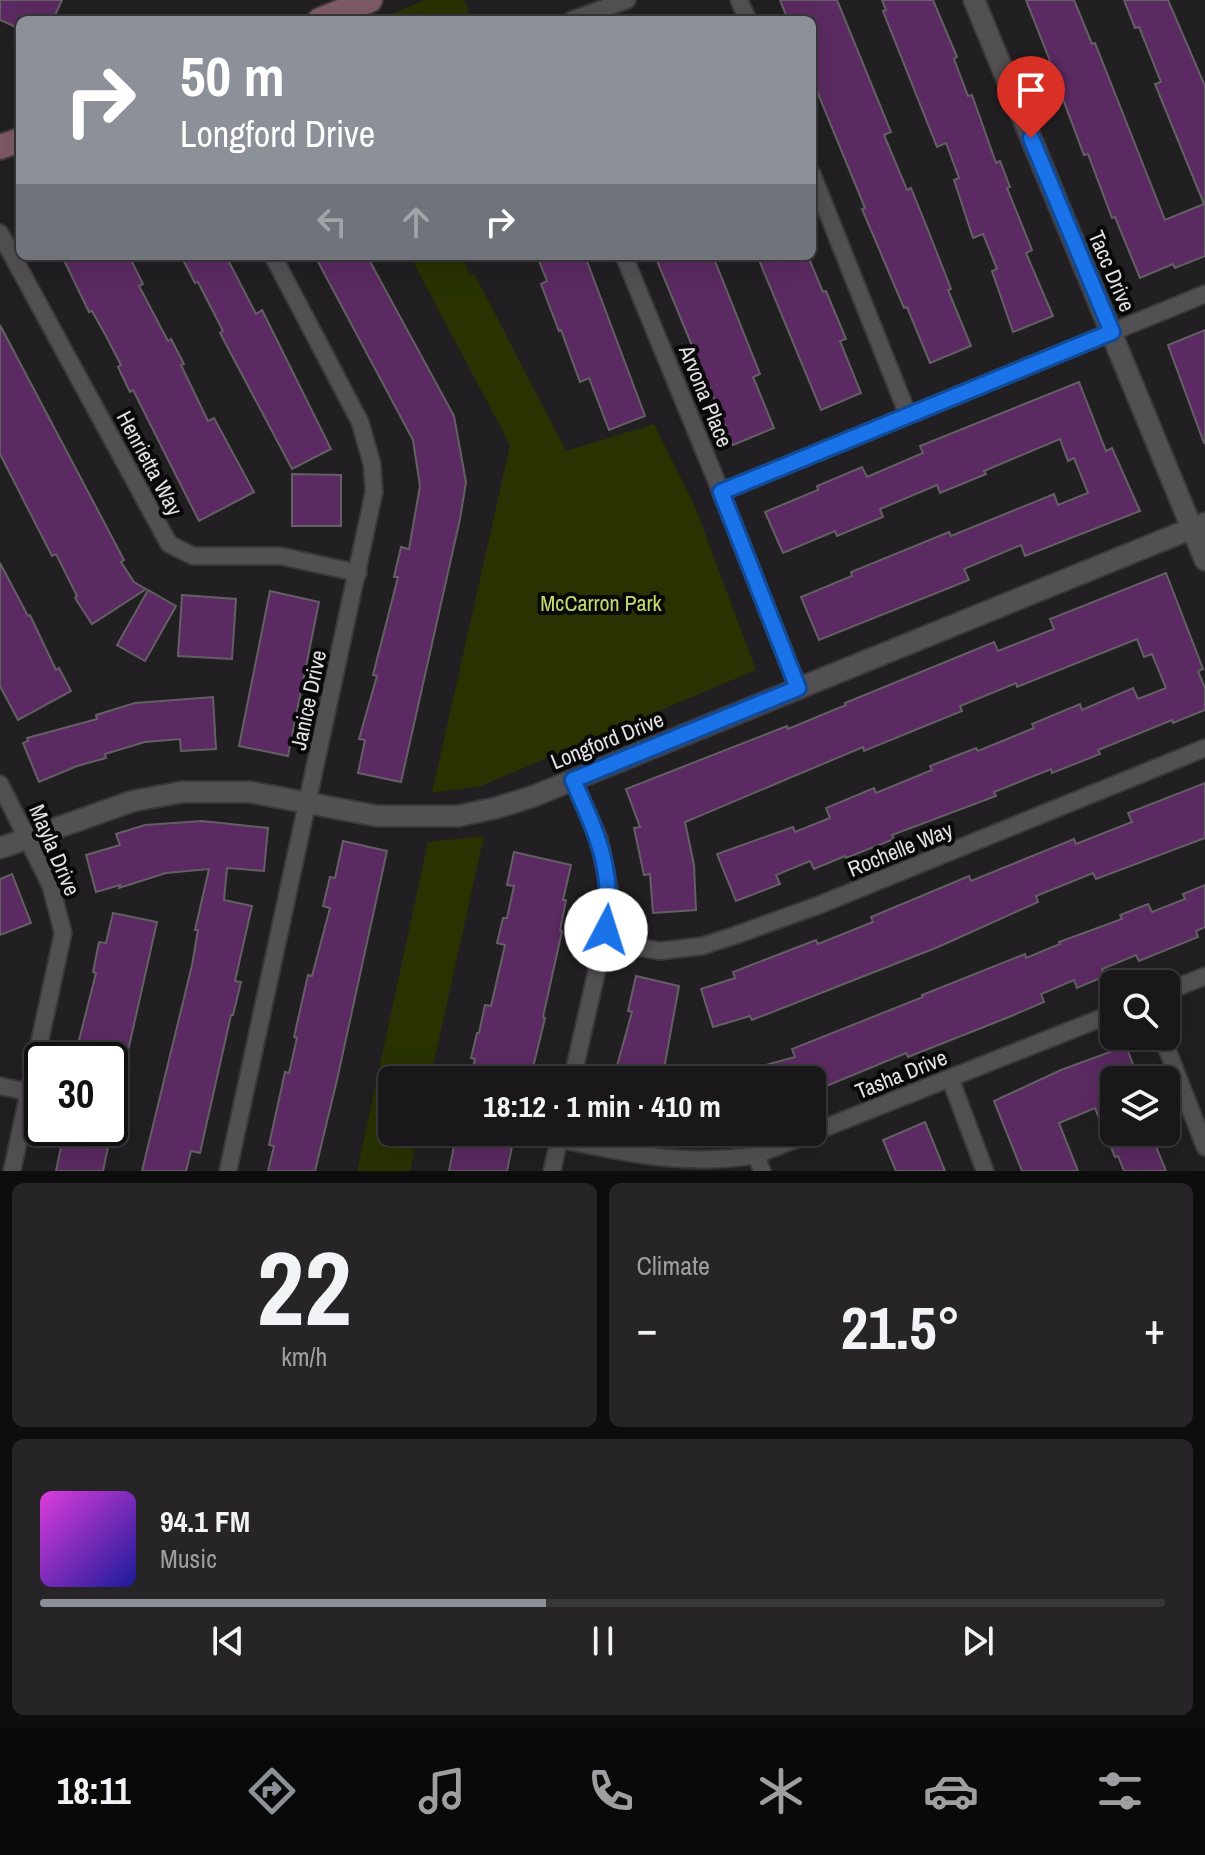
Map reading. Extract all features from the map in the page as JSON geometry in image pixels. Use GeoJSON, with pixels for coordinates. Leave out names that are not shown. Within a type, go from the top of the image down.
{"type":"FeatureCollection","features":[{"type":"Feature","properties":{"kind":"main road"},"geometry":{"type":"LineString","coordinates":[[330,16],[370,0]]}},
{"type":"Feature","properties":{"kind":"street"},"geometry":{"type":"LineString","coordinates":[[583,16],[627,0]]}},
{"type":"Feature","properties":{"kind":"street","name":"Tacc Drive"},"geometry":{"type":"LineString","coordinates":[[974,0],[1112,332],[1199,525],[1205,560]]}},
{"type":"Feature","properties":{"kind":"street"},"geometry":{"type":"LineString","coordinates":[[816,184],[908,415]]}},
{"type":"Feature","properties":{"kind":"street","name":"Henrietta Way"},"geometry":{"type":"LineString","coordinates":[[0,233],[169,544],[193,556],[281,556],[358,573]]}},
{"type":"Feature","properties":{"kind":"street","name":"Janice Drive"},"geometry":{"type":"LineString","coordinates":[[228,1171],[374,492],[372,464],[360,422],[275,260]]}},
{"type":"Feature","properties":{"kind":"street","name":"Arvona Place"},"geometry":{"type":"LineString","coordinates":[[626,260],[798,688]]}},
{"type":"Feature","properties":{"kind":"street"},"geometry":{"type":"LineString","coordinates":[[721,492],[1205,294]]}},
{"type":"Feature","properties":{"kind":"street","name":"Longford Drive"},"geometry":{"type":"LineString","coordinates":[[0,848],[133,801],[182,792],[250,792],[377,816],[458,816],[496,808],[573,780],[1199,525]]}},
{"type":"Feature","properties":{"kind":"street","name":"Rochelle Way"},"geometry":{"type":"LineString","coordinates":[[603,941],[660,951],[702,946],[819,905],[1205,748]]}},
{"type":"Feature","properties":{"kind":"street"},"geometry":{"type":"LineString","coordinates":[[573,780],[599,839],[607,868],[608,909],[575,1066]]}},
{"type":"Feature","properties":{"kind":"street","name":"Mayla Drive"},"geometry":{"type":"LineString","coordinates":[[0,784],[51,886],[63,933],[40,1042]]}},
{"type":"Feature","properties":{"kind":"street"},"geometry":{"type":"LineString","coordinates":[[1180,986],[1205,976]]}},
{"type":"Feature","properties":{"kind":"street","name":"Tasha Drive"},"geometry":{"type":"LineString","coordinates":[[604,1146],[657,1159],[759,1163],[950,1078],[1100,1019]]}},
{"type":"Feature","properties":{"kind":"street"},"geometry":{"type":"LineString","coordinates":[[1167,1050],[1205,1147]]}},
{"type":"Feature","properties":{"kind":"street"},"geometry":{"type":"LineString","coordinates":[[950,1078],[985,1171]]}},
{"type":"Feature","properties":{"kind":"street"},"geometry":{"type":"LineString","coordinates":[[0,1086],[24,1091]]}},
{"type":"Feature","properties":{"kind":"street","name":"Mayla Drive"},"geometry":{"type":"LineString","coordinates":[[12,1171],[24,1115]]}},
{"type":"Feature","properties":{"kind":"street"},"geometry":{"type":"LineString","coordinates":[[552,1171],[558,1146]]}},
{"type":"Feature","properties":{"kind":"green space"},"geometry":{"type":"Polygon","coordinates":[[[426,0],[464,0],[470,16],[386,16],[426,0]]]}},
{"type":"Feature","properties":{"kind":"green space","name":"McCarron Park"},"geometry":{"type":"Polygon","coordinates":[[[412,260],[463,260],[471,275],[474,273],[566,451],[654,424],[694,504],[756,670],[481,786],[432,793],[510,445],[412,260]]]}},
{"type":"Feature","properties":{"kind":"green space"},"geometry":{"type":"Polygon","coordinates":[[[484,836],[433,1066],[380,1066],[428,842],[484,836]]]}},
{"type":"Feature","properties":{"kind":"green space"},"geometry":{"type":"Polygon","coordinates":[[[378,1074],[378,1146],[416,1146],[410,1171],[357,1171],[378,1074]]]}},
{"type":"Feature","properties":{"kind":"building"},"geometry":{"type":"Polygon","coordinates":[[[0,0],[62,0],[55,16],[16,16],[16,27],[0,20],[0,0]]]}},
{"type":"Feature","properties":{"kind":"building"},"geometry":{"type":"Polygon","coordinates":[[[780,0],[837,0],[891,132],[884,135],[907,190],[911,188],[971,346],[930,363],[862,209],[865,208],[816,89],[816,16],[786,16],[780,0]]]}},
{"type":"Feature","properties":{"kind":"building"},"geometry":{"type":"Polygon","coordinates":[[[882,0],[933,0],[957,57],[954,59],[968,96],[972,95],[996,163],[1000,161],[1010,187],[1007,188],[1032,250],[1026,253],[1053,316],[1013,332],[992,271],[997,269],[983,234],[973,238],[954,180],[959,178],[946,143],[937,147],[883,11],[886,10],[882,0]]]}},
{"type":"Feature","properties":{"kind":"building"},"geometry":{"type":"Polygon","coordinates":[[[1026,0],[1074,0],[1092,44],[1095,43],[1165,220],[1204,204],[1155,84],[1161,82],[1139,27],[1135,28],[1124,0],[1168,0],[1205,86],[1205,256],[1175,268],[1173,264],[1140,278],[1115,217],[1112,218],[1088,154],[1084,155],[1059,95],[1046,63],[1050,61],[1026,0]]]}},
{"type":"Feature","properties":{"kind":"building"},"geometry":{"type":"Polygon","coordinates":[[[64,260],[131,260],[143,284],[139,286],[184,364],[181,365],[208,421],[214,418],[254,492],[199,521],[133,390],[130,392],[118,367],[121,365],[92,311],[89,312],[64,260]]]}},
{"type":"Feature","properties":{"kind":"building"},"geometry":{"type":"Polygon","coordinates":[[[183,260],[228,260],[256,314],[262,310],[331,449],[292,469],[220,333],[223,331],[198,282],[195,283],[183,260]]]}},
{"type":"Feature","properties":{"kind":"building"},"geometry":{"type":"Polygon","coordinates":[[[317,260],[369,260],[454,416],[466,482],[401,782],[358,773],[365,740],[359,739],[377,676],[373,675],[398,577],[394,577],[401,547],[409,549],[420,486],[413,440],[317,260]]]}},
{"type":"Feature","properties":{"kind":"building"},"geometry":{"type":"Polygon","coordinates":[[[539,260],[586,260],[645,416],[609,430],[589,378],[580,382],[541,284],[547,281],[539,260]]]}},
{"type":"Feature","properties":{"kind":"building"},"geometry":{"type":"Polygon","coordinates":[[[657,260],[715,260],[760,374],[753,377],[774,428],[733,445],[657,260]]]}},
{"type":"Feature","properties":{"kind":"building"},"geometry":{"type":"Polygon","coordinates":[[[759,260],[810,260],[846,339],[840,341],[861,393],[821,410],[759,260]]]}},
{"type":"Feature","properties":{"kind":"building"},"geometry":{"type":"Polygon","coordinates":[[[0,325],[124,560],[121,562],[134,582],[146,589],[92,624],[75,598],[77,596],[56,554],[52,556],[0,454],[0,325]]]}},
{"type":"Feature","properties":{"kind":"building"},"geometry":{"type":"Polygon","coordinates":[[[1205,330],[1205,443],[1204,443],[1168,345],[1205,330]]]}},
{"type":"Feature","properties":{"kind":"building"},"geometry":{"type":"Polygon","coordinates":[[[1079,382],[1106,451],[1112,448],[1140,511],[1025,556],[1021,545],[964,569],[969,580],[819,640],[801,597],[852,576],[851,572],[949,532],[951,536],[1054,494],[1058,505],[1088,493],[1074,458],[1068,461],[1060,439],[940,493],[937,485],[880,509],[883,517],[837,536],[835,531],[783,553],[765,512],[862,467],[867,477],[923,453],[920,446],[1079,382]]]}},
{"type":"Feature","properties":{"kind":"building"},"geometry":{"type":"Polygon","coordinates":[[[292,474],[341,475],[341,526],[292,526],[292,474]]]}},
{"type":"Feature","properties":{"kind":"building"},"geometry":{"type":"Polygon","coordinates":[[[0,563],[30,615],[56,670],[59,668],[71,691],[18,720],[0,686],[0,563]]]}},
{"type":"Feature","properties":{"kind":"building"},"geometry":{"type":"Polygon","coordinates":[[[1166,573],[1203,669],[1198,671],[1205,688],[1205,710],[1098,750],[1100,754],[1052,773],[1051,769],[994,792],[996,796],[892,835],[894,839],[846,858],[814,869],[810,861],[776,875],[780,884],[736,901],[717,854],[793,827],[795,832],[830,818],[826,808],[874,788],[876,793],[932,770],[930,766],[1034,728],[1032,724],[1080,704],[1082,710],[1133,688],[1138,699],[1166,688],[1152,654],[1144,657],[1137,639],[1017,687],[1016,683],[960,706],[962,711],[864,751],[863,747],[685,822],[694,865],[696,910],[653,913],[650,874],[644,875],[634,828],[640,827],[626,789],[787,726],[788,729],[994,642],[998,651],[1054,629],[1050,619],[1166,573]]]}},
{"type":"Feature","properties":{"kind":"building"},"geometry":{"type":"Polygon","coordinates":[[[148,590],[176,606],[145,661],[117,645],[148,590]]]}},
{"type":"Feature","properties":{"kind":"building"},"geometry":{"type":"Polygon","coordinates":[[[270,591],[319,602],[288,756],[239,746],[270,591]]]}},
{"type":"Feature","properties":{"kind":"building"},"geometry":{"type":"Polygon","coordinates":[[[182,595],[236,599],[232,659],[178,656],[182,595]]]}},
{"type":"Feature","properties":{"kind":"building"},"geometry":{"type":"Polygon","coordinates":[[[213,697],[216,749],[181,751],[180,739],[145,742],[105,754],[106,758],[39,782],[23,743],[28,741],[27,738],[97,719],[96,715],[135,703],[213,697]]]}},
{"type":"Feature","properties":{"kind":"building"},"geometry":{"type":"Polygon","coordinates":[[[1205,783],[1205,838],[1096,879],[1093,873],[1036,896],[1038,902],[938,947],[752,1020],[750,1016],[713,1027],[701,989],[735,978],[733,972],[873,922],[871,917],[969,876],[971,881],[1074,839],[1076,844],[1132,822],[1128,813],[1205,783]]]}},
{"type":"Feature","properties":{"kind":"building"},"geometry":{"type":"Polygon","coordinates":[[[202,821],[268,828],[264,871],[227,868],[224,900],[252,906],[235,981],[241,982],[200,1153],[191,1151],[186,1171],[142,1171],[192,965],[198,930],[195,930],[209,869],[166,873],[96,892],[86,855],[120,845],[116,834],[145,825],[202,821]]]}},
{"type":"Feature","properties":{"kind":"building"},"geometry":{"type":"Polygon","coordinates":[[[343,841],[387,851],[337,1080],[315,1171],[268,1171],[274,1146],[269,1145],[285,1072],[289,1073],[308,975],[312,976],[330,908],[323,906],[330,877],[335,878],[343,841]]]}},
{"type":"Feature","properties":{"kind":"building"},"geometry":{"type":"Polygon","coordinates":[[[514,852],[571,865],[563,900],[566,900],[562,931],[533,1066],[473,1066],[475,1059],[471,1058],[477,1033],[485,1005],[491,1006],[505,945],[497,943],[503,918],[507,918],[514,886],[507,885],[514,852]]]}},
{"type":"Feature","properties":{"kind":"building"},"geometry":{"type":"Polygon","coordinates":[[[12,874],[31,923],[0,935],[0,879],[12,874]]]}},
{"type":"Feature","properties":{"kind":"building"},"geometry":{"type":"Polygon","coordinates":[[[1205,885],[1205,927],[1196,931],[1198,937],[1139,961],[1136,955],[1102,969],[1100,978],[1077,988],[1074,980],[1041,994],[1044,1002],[1009,1017],[908,1057],[906,1053],[826,1086],[826,1066],[762,1066],[795,1057],[792,1049],[1025,954],[1026,958],[1059,942],[1122,919],[1120,915],[1148,904],[1152,912],[1185,899],[1183,894],[1205,885]]]}},
{"type":"Feature","properties":{"kind":"building"},"geometry":{"type":"Polygon","coordinates":[[[113,913],[157,922],[128,1051],[128,1042],[79,1042],[96,973],[93,972],[99,942],[106,943],[113,913]]]}},
{"type":"Feature","properties":{"kind":"building"},"geometry":{"type":"Polygon","coordinates":[[[636,976],[679,986],[665,1066],[617,1066],[632,1012],[628,1011],[636,976]]]}},
{"type":"Feature","properties":{"kind":"building"},"geometry":{"type":"Polygon","coordinates":[[[1115,1050],[1128,1050],[1134,1066],[1100,1066],[1100,1120],[1095,1108],[1059,1123],[1078,1171],[1022,1171],[994,1101],[1061,1070],[1115,1050]]]}},
{"type":"Feature","properties":{"kind":"building"},"geometry":{"type":"Polygon","coordinates":[[[925,1122],[945,1171],[896,1171],[883,1140],[925,1122]]]}},
{"type":"Feature","properties":{"kind":"building"},"geometry":{"type":"Polygon","coordinates":[[[61,1146],[108,1146],[103,1171],[56,1171],[61,1146]]]}},
{"type":"Feature","properties":{"kind":"building"},"geometry":{"type":"Polygon","coordinates":[[[454,1146],[512,1146],[507,1171],[449,1171],[454,1146]]]}},
{"type":"Feature","properties":{"kind":"building"},"geometry":{"type":"Polygon","coordinates":[[[1111,1146],[1156,1146],[1166,1171],[1124,1171],[1118,1156],[1115,1157],[1111,1146]]]}},
{"type":"Feature","properties":{"kind":"route"},"geometry":{"type":"LineString","coordinates":[[606,930],[607,868],[599,839],[573,780],[798,688],[721,492],[1112,332],[1031,138]]}}]}
